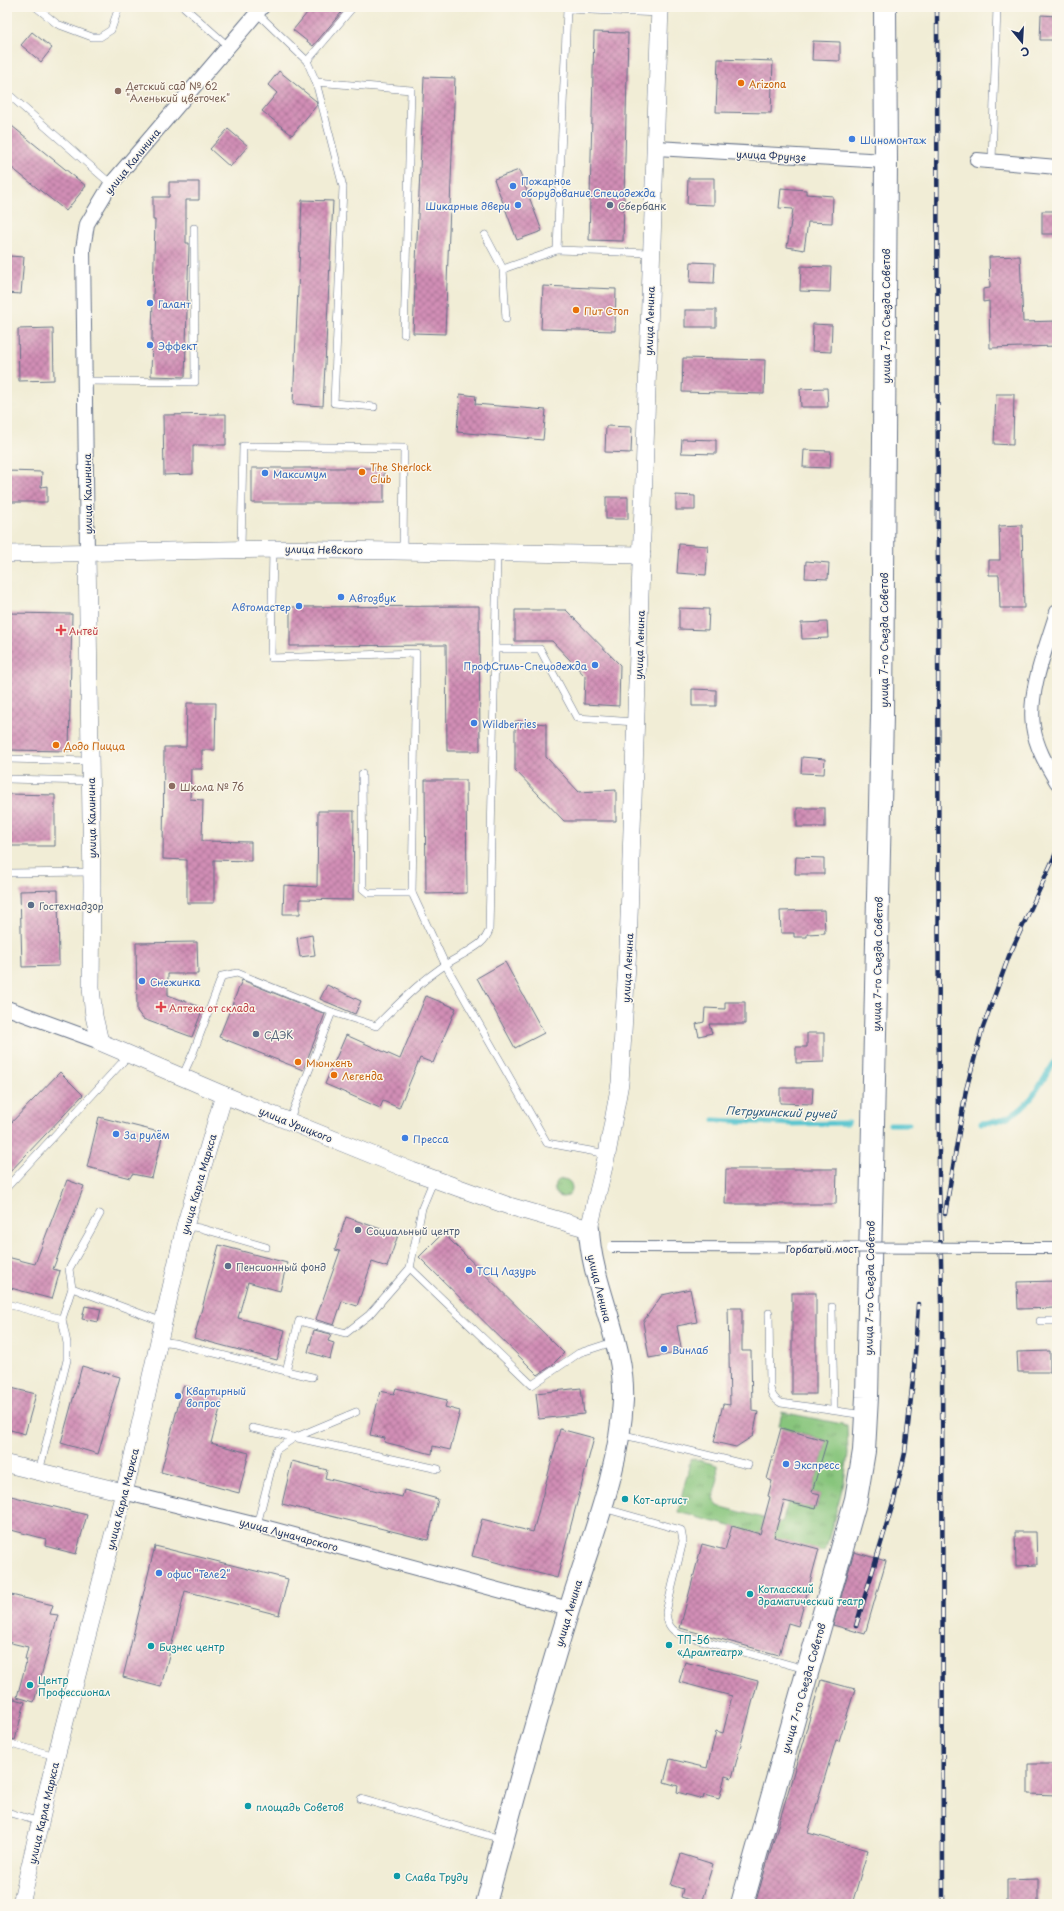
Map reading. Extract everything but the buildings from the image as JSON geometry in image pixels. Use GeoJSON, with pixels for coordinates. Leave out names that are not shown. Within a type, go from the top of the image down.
{"type":"FeatureCollection","features":[{"type":"Feature","properties":{"kind":"main road","name":"улица 7-го Съезда Советов"},"geometry":{"type":"LineString","coordinates":[[742,1904],[856,1499],[864,1451],[882,715],[886,161],[885,7]]}},
{"type":"Feature","properties":{"kind":"main road","name":"улица Ленина"},"geometry":{"type":"LineString","coordinates":[[486,1904],[569,1609],[602,1507],[619,1433],[623,1401],[620,1362],[594,1267],[589,1229]]}},
{"type":"Feature","properties":{"kind":"street","name":"улица Калинина"},"geometry":{"type":"LineString","coordinates":[[100,1042],[94,1016],[91,988],[92,872],[83,249],[87,224],[111,184],[259,10]]}},
{"type":"Feature","properties":{"kind":"street","name":"улица Ленина"},"geometry":{"type":"LineString","coordinates":[[589,1229],[607,1154],[620,1083],[628,946],[660,10]]}},
{"type":"Feature","properties":{"kind":"street","name":"улица Фрунзе"},"geometry":{"type":"LineString","coordinates":[[656,148],[886,161]]}},
{"type":"Feature","properties":{"kind":"street"},"geometry":{"type":"LineString","coordinates":[[977,160],[1057,167]]}},
{"type":"Feature","properties":{"kind":"street","name":"улица Невского"},"geometry":{"type":"LineString","coordinates":[[7,554],[273,549],[642,554]]}},
{"type":"Feature","properties":{"kind":"street"},"geometry":{"type":"LineString","coordinates":[[1057,612],[1034,692],[1033,709],[1033,725],[1037,742],[1042,756],[1057,782]]}},
{"type":"Feature","properties":{"kind":"street","name":"улица Урицкого"},"geometry":{"type":"LineString","coordinates":[[7,1008],[100,1042],[224,1095],[434,1179],[508,1206],[589,1229]]}},
{"type":"Feature","properties":{"kind":"street","name":"улица Карла Маркса"},"geometry":{"type":"LineString","coordinates":[[21,1904],[42,1822],[56,1756],[123,1492],[185,1226],[224,1095]]}},
{"type":"Feature","properties":{"kind":"street","name":"Горбатый мост"},"geometry":{"type":"LineString","coordinates":[[612,1247],[1057,1248]]}},
{"type":"Feature","properties":{"kind":"street","name":"улица Луначарского"},"geometry":{"type":"LineString","coordinates":[[7,1464],[257,1525],[569,1609]]}},
{"type":"Feature","properties":{"kind":"lane"},"geometry":{"type":"LineString","coordinates":[[36,7],[57,24],[92,37],[100,37],[111,30],[119,7]]}},
{"type":"Feature","properties":{"kind":"lane"},"geometry":{"type":"LineString","coordinates":[[184,7],[228,46]]}},
{"type":"Feature","properties":{"kind":"lane"},"geometry":{"type":"LineString","coordinates":[[307,62],[353,7]]}},
{"type":"Feature","properties":{"kind":"lane"},"geometry":{"type":"LineString","coordinates":[[992,162],[997,7]]}},
{"type":"Feature","properties":{"kind":"lane"},"geometry":{"type":"LineString","coordinates":[[557,250],[566,8],[660,10]]}},
{"type":"Feature","properties":{"kind":"lane"},"geometry":{"type":"LineString","coordinates":[[259,10],[307,62],[316,82],[343,187],[334,403],[374,407]]}},
{"type":"Feature","properties":{"kind":"lane"},"geometry":{"type":"LineString","coordinates":[[316,82],[411,90],[404,334]]}},
{"type":"Feature","properties":{"kind":"lane"},"geometry":{"type":"LineString","coordinates":[[7,93],[111,184]]}},
{"type":"Feature","properties":{"kind":"lane"},"geometry":{"type":"LineString","coordinates":[[85,381],[195,382],[194,228]]}},
{"type":"Feature","properties":{"kind":"lane"},"geometry":{"type":"LineString","coordinates":[[486,235],[503,269],[506,319]]}},
{"type":"Feature","properties":{"kind":"lane"},"geometry":{"type":"LineString","coordinates":[[503,269],[557,250],[651,253]]}},
{"type":"Feature","properties":{"kind":"lane"},"geometry":{"type":"LineString","coordinates":[[241,549],[243,446],[404,448],[403,551]]}},
{"type":"Feature","properties":{"kind":"lane"},"geometry":{"type":"LineString","coordinates":[[273,549],[271,658],[416,653],[412,893],[445,964],[548,1143],[607,1154]]}},
{"type":"Feature","properties":{"kind":"lane"},"geometry":{"type":"LineString","coordinates":[[182,1077],[193,1053],[222,976],[237,973],[332,1012],[376,1026],[418,984],[445,964],[481,944],[486,937],[489,931],[497,552]]}},
{"type":"Feature","properties":{"kind":"lane"},"geometry":{"type":"LineString","coordinates":[[495,649],[540,649],[578,718],[636,722]]}},
{"type":"Feature","properties":{"kind":"lane"},"geometry":{"type":"LineString","coordinates":[[7,759],[90,761]]}},
{"type":"Feature","properties":{"kind":"lane"},"geometry":{"type":"LineString","coordinates":[[362,774],[362,889],[368,892],[412,893]]}},
{"type":"Feature","properties":{"kind":"lane"},"geometry":{"type":"LineString","coordinates":[[7,779],[90,781]]}},
{"type":"Feature","properties":{"kind":"lane"},"geometry":{"type":"LineString","coordinates":[[7,873],[92,872]]}},
{"type":"Feature","properties":{"kind":"lane"},"geometry":{"type":"LineString","coordinates":[[289,1121],[332,1012]]}},
{"type":"Feature","properties":{"kind":"lane"},"geometry":{"type":"LineString","coordinates":[[7,1187],[129,1055]]}},
{"type":"Feature","properties":{"kind":"lane"},"geometry":{"type":"LineString","coordinates":[[286,1371],[299,1321],[346,1333],[369,1315],[410,1268],[422,1208],[434,1179]]}},
{"type":"Feature","properties":{"kind":"lane"},"geometry":{"type":"LineString","coordinates":[[39,1473],[67,1360],[67,1343],[62,1319],[72,1288],[69,1269],[100,1214]]}},
{"type":"Feature","properties":{"kind":"lane"},"geometry":{"type":"LineString","coordinates":[[185,1226],[200,1228],[266,1247]]}},
{"type":"Feature","properties":{"kind":"lane"},"geometry":{"type":"LineString","coordinates":[[410,1268],[532,1385],[579,1353],[614,1341]]}},
{"type":"Feature","properties":{"kind":"lane"},"geometry":{"type":"LineString","coordinates":[[72,1288],[163,1322]]}},
{"type":"Feature","properties":{"kind":"lane"},"geometry":{"type":"LineString","coordinates":[[7,1304],[62,1319]]}},
{"type":"Feature","properties":{"kind":"lane"},"geometry":{"type":"LineString","coordinates":[[832,1307],[834,1410]]}},
{"type":"Feature","properties":{"kind":"lane"},"geometry":{"type":"LineString","coordinates":[[769,1313],[772,1396],[782,1403],[866,1415]]}},
{"type":"Feature","properties":{"kind":"lane"},"geometry":{"type":"LineString","coordinates":[[1040,1321],[1057,1321]]}},
{"type":"Feature","properties":{"kind":"lane"},"geometry":{"type":"LineString","coordinates":[[158,1341],[174,1343],[312,1377]]}},
{"type":"Feature","properties":{"kind":"lane"},"geometry":{"type":"LineString","coordinates":[[257,1525],[276,1450],[294,1438],[356,1412]]}},
{"type":"Feature","properties":{"kind":"lane"},"geometry":{"type":"LineString","coordinates":[[252,1428],[438,1468]]}},
{"type":"Feature","properties":{"kind":"lane"},"geometry":{"type":"LineString","coordinates":[[619,1433],[748,1465]]}},
{"type":"Feature","properties":{"kind":"lane"},"geometry":{"type":"LineString","coordinates":[[602,1507],[681,1530],[683,1541],[666,1612],[668,1624],[672,1630],[679,1634],[808,1670]]}},
{"type":"Feature","properties":{"kind":"lane"},"geometry":{"type":"LineString","coordinates":[[7,1743],[56,1756]]}},
{"type":"Feature","properties":{"kind":"lane"},"geometry":{"type":"LineString","coordinates":[[361,1799],[503,1840]]}},
{"type":"Feature","properties":{"kind":"lane"},"geometry":{"type":"LineString","coordinates":[[7,1812],[42,1822]]}},
{"type":"Feature","properties":{"kind":"green space"},"geometry":{"type":"Polygon","coordinates":[[[563,1179],[569,1182],[572,1188],[569,1194],[563,1197],[557,1194],[554,1188],[557,1182],[563,1179]]]}},
{"type":"Feature","properties":{"kind":"green space"},"geometry":{"type":"Polygon","coordinates":[[[782,1412],[847,1425],[848,1455],[844,1482],[825,1552],[678,1512],[691,1458],[717,1465],[718,1478],[713,1499],[718,1506],[782,1523],[788,1502],[816,1509],[820,1494],[812,1492],[827,1441],[779,1426],[782,1412]]]}},
{"type":"Feature","properties":{"kind":"waterway","name":"Петрухинский ручей"},"geometry":{"type":"LineString","coordinates":[[981,1123],[1009,1117],[1019,1110],[1035,1093],[1057,1058]]}},
{"type":"Feature","properties":{"kind":"waterway","name":"Петрухинский ручей"},"geometry":{"type":"LineString","coordinates":[[714,1120],[793,1124],[848,1123]]}},
{"type":"Feature","properties":{"kind":"waterway","name":"Петрухинский ручей"},"geometry":{"type":"LineString","coordinates":[[890,1124],[909,1124]]}},
{"type":"Feature","properties":{"kind":"railway"},"geometry":{"type":"LineString","coordinates":[[937,7],[939,1182],[942,1300],[943,1904]]}},
{"type":"Feature","properties":{"kind":"railway"},"geometry":{"type":"LineString","coordinates":[[945,1214],[966,1090],[982,1030],[1009,956],[1057,851]]}},
{"type":"Feature","properties":{"kind":"railway"},"geometry":{"type":"LineString","coordinates":[[856,1626],[894,1500],[905,1453],[914,1370],[918,1304]]}},
{"type":"Feature","properties":{"kind":"place","name":"Arizona"},"geometry":{"type":"Point","coordinates":[741,83]}},
{"type":"Feature","properties":{"kind":"place","name":"Детский сад № 62 \"Аленький цветочек\""},"geometry":{"type":"Point","coordinates":[118,91]}},
{"type":"Feature","properties":{"kind":"place","name":"Шиномонтаж"},"geometry":{"type":"Point","coordinates":[852,139]}},
{"type":"Feature","properties":{"kind":"place","name":"Пожарное оборудование.Спецодежда"},"geometry":{"type":"Point","coordinates":[513,186]}},
{"type":"Feature","properties":{"kind":"place","name":"Шикарные двери"},"geometry":{"type":"Point","coordinates":[518,205]}},
{"type":"Feature","properties":{"kind":"place","name":"Сбербанк"},"geometry":{"type":"Point","coordinates":[610,205]}},
{"type":"Feature","properties":{"kind":"place","name":"Галант"},"geometry":{"type":"Point","coordinates":[150,303]}},
{"type":"Feature","properties":{"kind":"place","name":"Пит Стоп"},"geometry":{"type":"Point","coordinates":[576,310]}},
{"type":"Feature","properties":{"kind":"place","name":"Эффект"},"geometry":{"type":"Point","coordinates":[150,345]}},
{"type":"Feature","properties":{"kind":"place","name":"The Sherlock Club"},"geometry":{"type":"Point","coordinates":[362,472]}},
{"type":"Feature","properties":{"kind":"place","name":"Максимум"},"geometry":{"type":"Point","coordinates":[265,473]}},
{"type":"Feature","properties":{"kind":"place","name":"Автозвук"},"geometry":{"type":"Point","coordinates":[341,597]}},
{"type":"Feature","properties":{"kind":"place","name":"Автомастер"},"geometry":{"type":"Point","coordinates":[299,606]}},
{"type":"Feature","properties":{"kind":"place","name":"Антей"},"geometry":{"type":"Point","coordinates":[61,630]}},
{"type":"Feature","properties":{"kind":"place","name":"ПрофСтиль-Спецодежда"},"geometry":{"type":"Point","coordinates":[595,665]}},
{"type":"Feature","properties":{"kind":"place","name":"Wildberries"},"geometry":{"type":"Point","coordinates":[474,723]}},
{"type":"Feature","properties":{"kind":"place","name":"Додо Пицца"},"geometry":{"type":"Point","coordinates":[56,745]}},
{"type":"Feature","properties":{"kind":"place","name":"Школа № 76"},"geometry":{"type":"Point","coordinates":[172,786]}},
{"type":"Feature","properties":{"kind":"place","name":"Гостехнадзор"},"geometry":{"type":"Point","coordinates":[31,905]}},
{"type":"Feature","properties":{"kind":"place","name":"Снежинка"},"geometry":{"type":"Point","coordinates":[142,981]}},
{"type":"Feature","properties":{"kind":"place","name":"Аптека от склада"},"geometry":{"type":"Point","coordinates":[161,1007]}},
{"type":"Feature","properties":{"kind":"place","name":"СДЭК"},"geometry":{"type":"Point","coordinates":[256,1034]}},
{"type":"Feature","properties":{"kind":"place","name":"Мюнхенъ"},"geometry":{"type":"Point","coordinates":[298,1062]}},
{"type":"Feature","properties":{"kind":"place","name":"Легенда"},"geometry":{"type":"Point","coordinates":[334,1075]}},
{"type":"Feature","properties":{"kind":"place","name":"За рулём"},"geometry":{"type":"Point","coordinates":[116,1134]}},
{"type":"Feature","properties":{"kind":"place","name":"Пресса"},"geometry":{"type":"Point","coordinates":[405,1138]}},
{"type":"Feature","properties":{"kind":"place","name":"Социальный центр"},"geometry":{"type":"Point","coordinates":[358,1230]}},
{"type":"Feature","properties":{"kind":"place","name":"Пенсионный фонд"},"geometry":{"type":"Point","coordinates":[228,1266]}},
{"type":"Feature","properties":{"kind":"place","name":"ТСЦ Лазурь"},"geometry":{"type":"Point","coordinates":[469,1270]}},
{"type":"Feature","properties":{"kind":"place","name":"Винлаб"},"geometry":{"type":"Point","coordinates":[664,1349]}},
{"type":"Feature","properties":{"kind":"place","name":"Квартирный вопрос"},"geometry":{"type":"Point","coordinates":[178,1396]}},
{"type":"Feature","properties":{"kind":"place","name":"Экспресс"},"geometry":{"type":"Point","coordinates":[786,1464]}},
{"type":"Feature","properties":{"kind":"place","name":"Кот-артист"},"geometry":{"type":"Point","coordinates":[625,1499]}},
{"type":"Feature","properties":{"kind":"place","name":"офис \"Теле2\""},"geometry":{"type":"Point","coordinates":[159,1573]}},
{"type":"Feature","properties":{"kind":"place","name":"Котласский драматический театр"},"geometry":{"type":"Point","coordinates":[750,1594]}},
{"type":"Feature","properties":{"kind":"place","name":"ТП-56 «Драмтеатр»"},"geometry":{"type":"Point","coordinates":[669,1645]}},
{"type":"Feature","properties":{"kind":"place","name":"Бизнес центр"},"geometry":{"type":"Point","coordinates":[151,1646]}},
{"type":"Feature","properties":{"kind":"place","name":"Центр Профессионал"},"geometry":{"type":"Point","coordinates":[30,1685]}},
{"type":"Feature","properties":{"kind":"place","name":"площадь Советов"},"geometry":{"type":"Point","coordinates":[248,1806]}},
{"type":"Feature","properties":{"kind":"place","name":"Слава Труду"},"geometry":{"type":"Point","coordinates":[397,1876]}}]}
